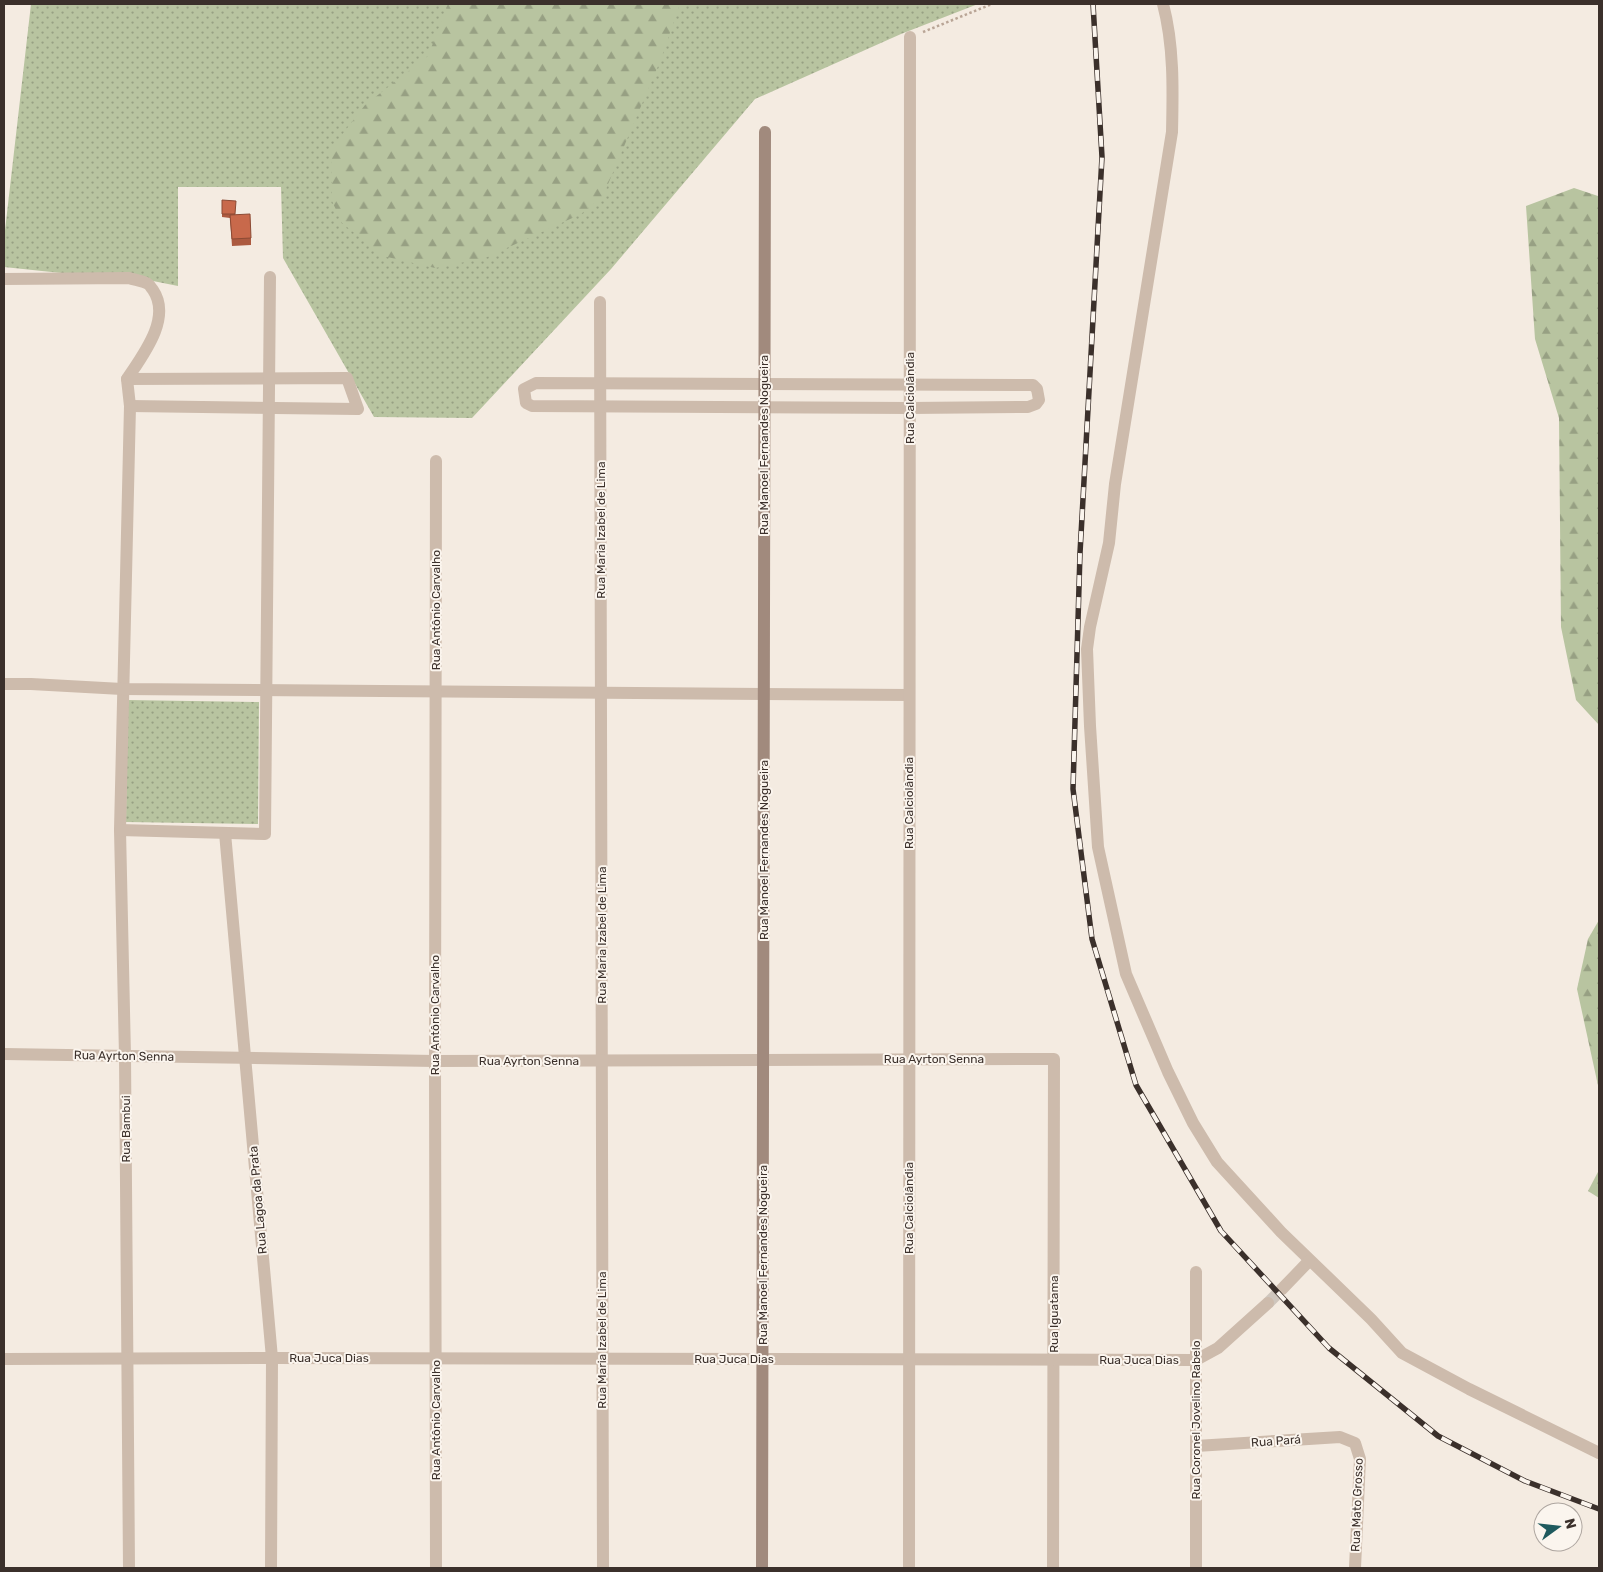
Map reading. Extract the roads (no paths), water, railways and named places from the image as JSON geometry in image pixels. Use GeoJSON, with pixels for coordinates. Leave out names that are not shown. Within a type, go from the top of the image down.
{"type":"FeatureCollection","features":[{"type":"Feature","properties":{"kind":"street"},"geometry":{"type":"LineString","coordinates":[[1163,4],[1172,57],[1172,132],[1115,484],[1109,543],[1086,649],[1098,847],[1126,974],[1168,1072],[1193,1123],[1217,1162],[1309,1261],[1371,1319],[1402,1353],[1469,1389],[1599,1453]]}},
{"type":"Feature","properties":{"kind":"street","name":"Rua Calciolândia"},"geometry":{"type":"LineString","coordinates":[[909,1568],[910,37]]}},
{"type":"Feature","properties":{"kind":"street","name":"Rua Manoel Fernandes Nogueira"},"geometry":{"type":"LineString","coordinates":[[762,1568],[765,132]]}},
{"type":"Feature","properties":{"kind":"street"},"geometry":{"type":"LineString","coordinates":[[120,830],[265,834],[270,277]]}},
{"type":"Feature","properties":{"kind":"street"},"geometry":{"type":"LineString","coordinates":[[4,279],[129,278],[149,284],[158,297],[160,310],[157,325],[142,356],[127,379]]}},
{"type":"Feature","properties":{"kind":"street","name":"Rua Maria Izabel de Lima"},"geometry":{"type":"LineString","coordinates":[[600,302],[602,1568]]}},
{"type":"Feature","properties":{"kind":"street"},"geometry":{"type":"LineString","coordinates":[[127,379],[347,378],[358,409],[130,406]]}},
{"type":"Feature","properties":{"kind":"street","name":"Rua Bambui"},"geometry":{"type":"LineString","coordinates":[[127,379],[130,406],[120,830],[125,1056],[129,1568]]}},
{"type":"Feature","properties":{"kind":"street"},"geometry":{"type":"LineString","coordinates":[[536,383],[910,385],[1033,385],[1037,389],[1040,400],[1028,407],[532,406],[526,403],[524,389],[536,383]]}},
{"type":"Feature","properties":{"kind":"street","name":"Rua Antônio Carvalho"},"geometry":{"type":"LineString","coordinates":[[436,461],[436,1568]]}},
{"type":"Feature","properties":{"kind":"street"},"geometry":{"type":"LineString","coordinates":[[4,684],[122,689],[910,695]]}},
{"type":"Feature","properties":{"kind":"street","name":"Rua Lagoa da Prata"},"geometry":{"type":"LineString","coordinates":[[225,833],[272,1358],[271,1568]]}},
{"type":"Feature","properties":{"kind":"street","name":"Rua Ayrton Senna"},"geometry":{"type":"LineString","coordinates":[[4,1054],[435,1061],[1054,1059]]}},
{"type":"Feature","properties":{"kind":"street","name":"Rua Iguatama"},"geometry":{"type":"LineString","coordinates":[[1053,1568],[1054,1059]]}},
{"type":"Feature","properties":{"kind":"street"},"geometry":{"type":"LineString","coordinates":[[1282,1289],[1309,1261]]}},
{"type":"Feature","properties":{"kind":"street","name":"Rua Coronel Jovelino Rabelo"},"geometry":{"type":"LineString","coordinates":[[1196,1272],[1196,1568]]}},
{"type":"Feature","properties":{"kind":"street"},"geometry":{"type":"LineString","coordinates":[[1196,1360],[1218,1348],[1268,1303]]}},
{"type":"Feature","properties":{"kind":"street","name":"Rua Juca Dias"},"geometry":{"type":"LineString","coordinates":[[4,1359],[1196,1360]]}},
{"type":"Feature","properties":{"kind":"street","name":"Rua Pará"},"geometry":{"type":"LineString","coordinates":[[1196,1446],[1340,1437],[1355,1443]]}},
{"type":"Feature","properties":{"kind":"street","name":"Rua Mato Grosso"},"geometry":{"type":"LineString","coordinates":[[1355,1443],[1360,1459],[1355,1568]]}},
{"type":"Feature","properties":{"kind":"tunnel"},"geometry":{"type":"LineString","coordinates":[[1268,1303],[1282,1289]]}},
{"type":"Feature","properties":{"kind":"railway"},"geometry":{"type":"LineString","coordinates":[[1093,4],[1102,157],[1080,553],[1073,789],[1092,939],[1136,1085],[1221,1231],[1329,1348],[1438,1436],[1525,1481],[1599,1509]]}}]}
